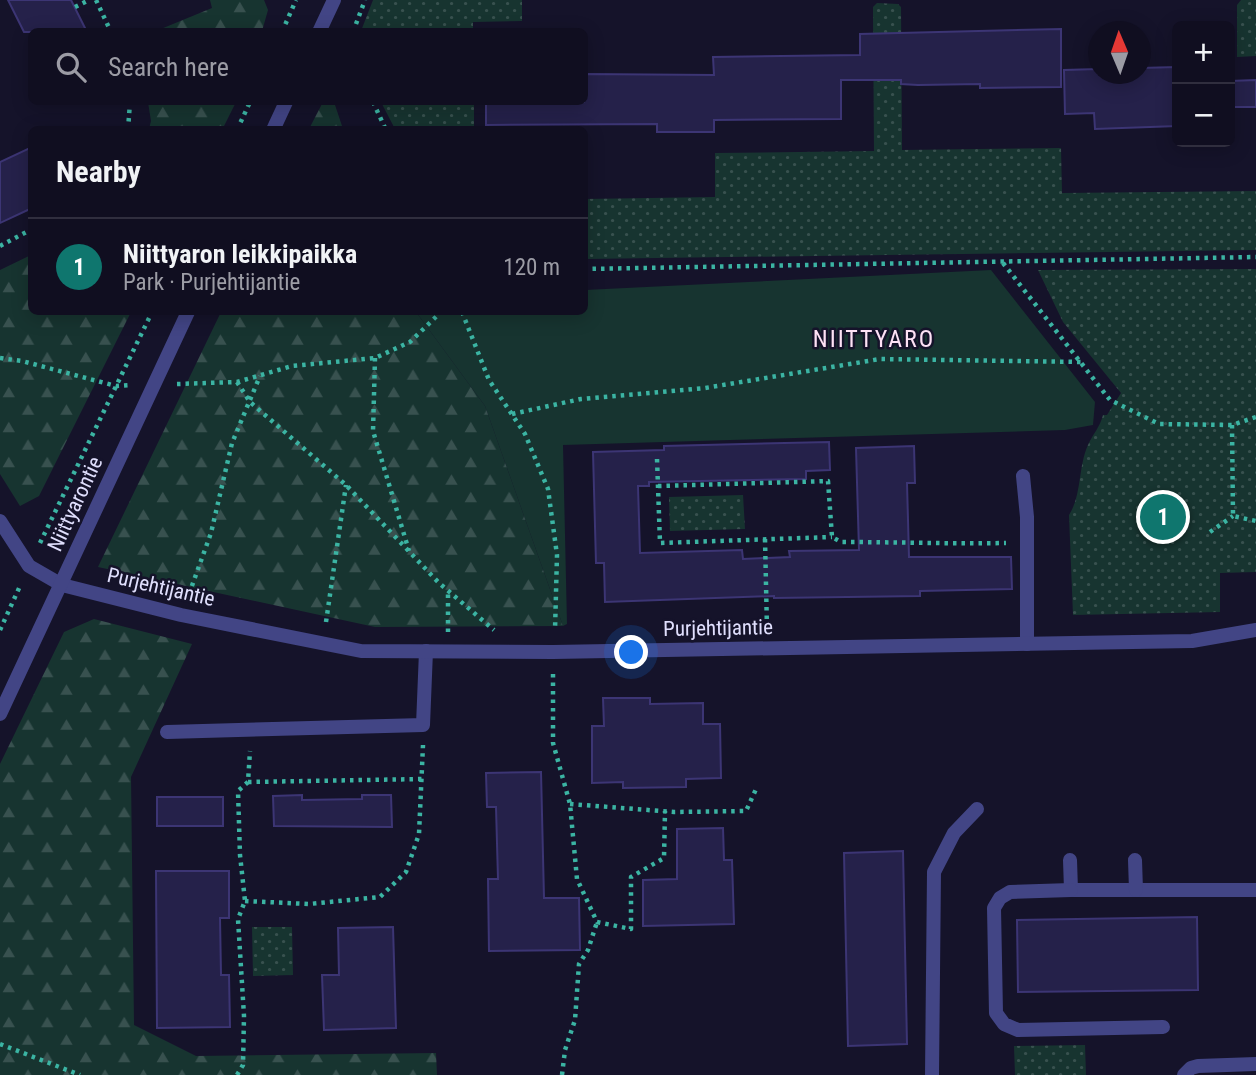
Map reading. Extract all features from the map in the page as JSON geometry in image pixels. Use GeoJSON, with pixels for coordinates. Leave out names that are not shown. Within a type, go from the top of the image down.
{"type":"FeatureCollection","features":[{"type":"Feature","properties":{"kind":"street"},"geometry":{"type":"LineString","coordinates":[[321,28],[334,0]]}},
{"type":"Feature","properties":{"kind":"street"},"geometry":{"type":"LineString","coordinates":[[275,126],[285,105]]}},
{"type":"Feature","properties":{"kind":"street","name":"Niittyarontie"},"geometry":{"type":"LineString","coordinates":[[0,714],[187,315]]}},
{"type":"Feature","properties":{"kind":"street"},"geometry":{"type":"LineString","coordinates":[[1023,476],[1027,517],[1027,644]]}},
{"type":"Feature","properties":{"kind":"street"},"geometry":{"type":"LineString","coordinates":[[0,521],[29,566]]}},
{"type":"Feature","properties":{"kind":"street","name":"Purjehtijantie"},"geometry":{"type":"LineString","coordinates":[[29,566],[62,585],[181,615],[361,651],[553,652],[1192,641],[1256,630]]}},
{"type":"Feature","properties":{"kind":"street"},"geometry":{"type":"LineString","coordinates":[[167,732],[423,725],[426,651]]}},
{"type":"Feature","properties":{"kind":"street"},"geometry":{"type":"LineString","coordinates":[[932,1075],[934,872],[954,834],[977,809]]}},
{"type":"Feature","properties":{"kind":"street"},"geometry":{"type":"LineString","coordinates":[[1070,860],[1071,890]]}},
{"type":"Feature","properties":{"kind":"street"},"geometry":{"type":"LineString","coordinates":[[1135,860],[1136,890]]}},
{"type":"Feature","properties":{"kind":"street"},"geometry":{"type":"LineString","coordinates":[[1163,1027],[1018,1030],[1004,1024],[996,1013],[994,908],[1000,898],[1010,892],[1071,890],[1256,890]]}},
{"type":"Feature","properties":{"kind":"street"},"geometry":{"type":"LineString","coordinates":[[1184,1075],[1191,1068],[1198,1066],[1256,1064]]}},
{"type":"Feature","properties":{"kind":"path"},"geometry":{"type":"LineString","coordinates":[[75,7],[89,0]]}},
{"type":"Feature","properties":{"kind":"path"},"geometry":{"type":"LineString","coordinates":[[96,0],[109,28]]}},
{"type":"Feature","properties":{"kind":"path"},"geometry":{"type":"LineString","coordinates":[[284,28],[296,0]]}},
{"type":"Feature","properties":{"kind":"path"},"geometry":{"type":"LineString","coordinates":[[354,28],[365,0]]}},
{"type":"Feature","properties":{"kind":"path"},"geometry":{"type":"LineString","coordinates":[[128,126],[130,105]]}},
{"type":"Feature","properties":{"kind":"path"},"geometry":{"type":"LineString","coordinates":[[239,126],[249,105]]}},
{"type":"Feature","properties":{"kind":"path"},"geometry":{"type":"LineString","coordinates":[[374,105],[384,126]]}},
{"type":"Feature","properties":{"kind":"path"},"geometry":{"type":"LineString","coordinates":[[0,246],[28,231]]}},
{"type":"Feature","properties":{"kind":"path"},"geometry":{"type":"LineString","coordinates":[[588,269],[1256,257]]}},
{"type":"Feature","properties":{"kind":"path"},"geometry":{"type":"LineString","coordinates":[[1003,262],[1110,400],[1159,424],[1232,425],[1256,417]]}},
{"type":"Feature","properties":{"kind":"path"},"geometry":{"type":"LineString","coordinates":[[0,630],[151,315]]}},
{"type":"Feature","properties":{"kind":"path"},"geometry":{"type":"LineString","coordinates":[[0,358],[22,360],[116,386],[237,382],[292,366],[375,358],[410,342],[438,315]]}},
{"type":"Feature","properties":{"kind":"path"},"geometry":{"type":"LineString","coordinates":[[463,315],[489,380],[525,434],[548,489],[557,555],[553,652],[554,743],[570,804],[577,879],[597,922],[588,950],[579,964],[575,1020],[565,1050],[562,1075]]}},
{"type":"Feature","properties":{"kind":"path"},"geometry":{"type":"LineString","coordinates":[[375,358],[373,431],[410,554]]}},
{"type":"Feature","properties":{"kind":"path"},"geometry":{"type":"LineString","coordinates":[[512,414],[581,399],[705,388],[880,359],[1081,362]]}},
{"type":"Feature","properties":{"kind":"path"},"geometry":{"type":"LineString","coordinates":[[181,615],[211,533],[232,443],[260,376]]}},
{"type":"Feature","properties":{"kind":"path"},"geometry":{"type":"LineString","coordinates":[[237,382],[250,402],[346,485],[448,591],[519,651]]}},
{"type":"Feature","properties":{"kind":"path"},"geometry":{"type":"LineString","coordinates":[[1232,425],[1233,516]]}},
{"type":"Feature","properties":{"kind":"path"},"geometry":{"type":"LineString","coordinates":[[657,459],[660,543],[832,537],[841,542],[910,541],[933,545],[1025,543]]}},
{"type":"Feature","properties":{"kind":"path"},"geometry":{"type":"LineString","coordinates":[[658,486],[828,481],[832,537]]}},
{"type":"Feature","properties":{"kind":"path"},"geometry":{"type":"LineString","coordinates":[[322,643],[346,485]]}},
{"type":"Feature","properties":{"kind":"path"},"geometry":{"type":"LineString","coordinates":[[1210,532],[1233,516],[1256,521]]}},
{"type":"Feature","properties":{"kind":"path"},"geometry":{"type":"LineString","coordinates":[[765,540],[767,649]]}},
{"type":"Feature","properties":{"kind":"path"},"geometry":{"type":"LineString","coordinates":[[448,591],[448,651]]}},
{"type":"Feature","properties":{"kind":"path"},"geometry":{"type":"LineString","coordinates":[[245,901],[309,904],[380,897],[406,872],[419,834],[423,725]]}},
{"type":"Feature","properties":{"kind":"path"},"geometry":{"type":"LineString","coordinates":[[248,782],[250,730]]}},
{"type":"Feature","properties":{"kind":"path"},"geometry":{"type":"LineString","coordinates":[[237,1075],[243,1065],[244,1016],[238,919],[245,901],[240,855],[239,790],[248,782],[423,779]]}},
{"type":"Feature","properties":{"kind":"path"},"geometry":{"type":"LineString","coordinates":[[570,804],[665,811],[746,811],[757,787]]}},
{"type":"Feature","properties":{"kind":"path"},"geometry":{"type":"LineString","coordinates":[[597,922],[631,929],[631,877],[664,858],[665,811]]}},
{"type":"Feature","properties":{"kind":"path"},"geometry":{"type":"LineString","coordinates":[[0,1044],[80,1075]]}},
{"type":"Feature","properties":{"kind":"green space"},"geometry":{"type":"Polygon","coordinates":[[[210,0],[264,0],[268,10],[263,28],[163,28],[212,8],[210,0]]]}},
{"type":"Feature","properties":{"kind":"green space"},"geometry":{"type":"Polygon","coordinates":[[[373,0],[522,0],[522,21],[473,22],[473,28],[362,28],[373,0]]]}},
{"type":"Feature","properties":{"kind":"green space"},"geometry":{"type":"Polygon","coordinates":[[[1241,0],[1256,0],[1256,56],[1237,57],[1237,5],[1241,0]]]}},
{"type":"Feature","properties":{"kind":"green space"},"geometry":{"type":"Polygon","coordinates":[[[877,3],[898,4],[901,7],[902,150],[1061,148],[1062,193],[1256,191],[1256,250],[588,259],[588,199],[715,197],[715,153],[874,151],[873,7],[877,3]]]}},
{"type":"Feature","properties":{"kind":"green space"},"geometry":{"type":"Polygon","coordinates":[[[148,105],[234,105],[224,126],[150,126],[148,105]]]}},
{"type":"Feature","properties":{"kind":"green space"},"geometry":{"type":"Polygon","coordinates":[[[321,105],[335,105],[342,126],[311,126],[321,105]]]}},
{"type":"Feature","properties":{"kind":"green space"},"geometry":{"type":"Polygon","coordinates":[[[383,105],[474,105],[474,126],[393,126],[383,105]]]}},
{"type":"Feature","properties":{"kind":"green space"},"geometry":{"type":"Polygon","coordinates":[[[28,256],[28,315],[130,315],[39,496],[20,506],[0,474],[0,270],[28,256]]]}},
{"type":"Feature","properties":{"kind":"green space"},"geometry":{"type":"Polygon","coordinates":[[[1256,269],[1256,572],[1220,573],[1220,612],[1073,615],[1069,515],[1076,499],[1088,445],[1103,415],[1107,415],[1121,393],[1063,322],[1038,270],[1256,269]]]}},
{"type":"Feature","properties":{"kind":"green space"},"geometry":{"type":"Polygon","coordinates":[[[991,270],[1095,402],[1093,425],[1065,430],[563,445],[567,624],[563,626],[485,406],[418,315],[588,315],[588,290],[991,270]]]}},
{"type":"Feature","properties":{"kind":"green space"},"geometry":{"type":"Polygon","coordinates":[[[220,315],[418,315],[485,406],[563,626],[375,627],[98,567],[220,315]]]}},
{"type":"Feature","properties":{"kind":"green space"},"geometry":{"type":"Polygon","coordinates":[[[743,495],[745,529],[670,531],[669,497],[743,495]]]}},
{"type":"Feature","properties":{"kind":"green space"},"geometry":{"type":"Polygon","coordinates":[[[94,619],[192,644],[131,777],[134,1025],[196,1056],[436,1053],[437,1075],[0,1075],[0,764],[64,632],[94,619]]]}},
{"type":"Feature","properties":{"kind":"green space"},"geometry":{"type":"Polygon","coordinates":[[[252,927],[292,927],[293,975],[253,976],[252,927]]]}},
{"type":"Feature","properties":{"kind":"green space"},"geometry":{"type":"Polygon","coordinates":[[[1085,1045],[1086,1075],[1015,1075],[1014,1046],[1085,1045]]]}},
{"type":"Feature","properties":{"kind":"building"},"geometry":{"type":"Polygon","coordinates":[[[8,0],[71,0],[85,28],[28,28],[28,32],[24,32],[8,0]]]}},
{"type":"Feature","properties":{"kind":"building"},"geometry":{"type":"Polygon","coordinates":[[[1061,29],[1061,87],[980,88],[980,84],[918,85],[901,84],[901,80],[841,80],[841,119],[714,120],[714,132],[657,132],[657,124],[486,125],[486,105],[588,105],[588,74],[714,75],[713,57],[860,55],[860,34],[1061,29]]]}},
{"type":"Feature","properties":{"kind":"building"},"geometry":{"type":"Polygon","coordinates":[[[1172,67],[1172,126],[1095,129],[1094,113],[1065,114],[1064,70],[1088,69],[1088,84],[1151,84],[1151,68],[1172,67]]]}},
{"type":"Feature","properties":{"kind":"building"},"geometry":{"type":"Polygon","coordinates":[[[1256,80],[1256,107],[1235,107],[1235,81],[1256,80]]]}},
{"type":"Feature","properties":{"kind":"building"},"geometry":{"type":"Polygon","coordinates":[[[28,149],[28,210],[0,223],[0,162],[28,149]]]}},
{"type":"Feature","properties":{"kind":"building"},"geometry":{"type":"Polygon","coordinates":[[[829,442],[830,470],[806,471],[806,479],[649,482],[649,486],[638,486],[640,553],[742,550],[743,559],[790,557],[789,551],[859,550],[856,448],[914,446],[915,483],[907,483],[909,557],[1011,557],[1012,589],[920,591],[920,596],[774,596],[605,602],[604,563],[596,563],[593,452],[664,450],[664,446],[829,442]]]}},
{"type":"Feature","properties":{"kind":"building"},"geometry":{"type":"Polygon","coordinates":[[[603,698],[650,698],[650,704],[703,703],[703,724],[720,724],[721,778],[686,779],[686,787],[623,788],[623,782],[592,783],[592,726],[604,726],[603,698]]]}},
{"type":"Feature","properties":{"kind":"building"},"geometry":{"type":"Polygon","coordinates":[[[541,772],[544,898],[579,898],[580,950],[489,951],[488,879],[498,879],[496,807],[487,807],[486,773],[541,772]]]}},
{"type":"Feature","properties":{"kind":"building"},"geometry":{"type":"Polygon","coordinates":[[[302,795],[302,800],[362,799],[362,795],[391,795],[392,827],[274,826],[273,796],[302,795]]]}},
{"type":"Feature","properties":{"kind":"building"},"geometry":{"type":"Polygon","coordinates":[[[157,797],[223,797],[223,826],[157,826],[157,797]]]}},
{"type":"Feature","properties":{"kind":"building"},"geometry":{"type":"Polygon","coordinates":[[[723,828],[724,860],[732,860],[734,924],[643,926],[643,880],[677,879],[677,829],[723,828]]]}},
{"type":"Feature","properties":{"kind":"building"},"geometry":{"type":"Polygon","coordinates":[[[903,851],[907,1044],[848,1046],[844,853],[903,851]]]}},
{"type":"Feature","properties":{"kind":"building"},"geometry":{"type":"Polygon","coordinates":[[[156,871],[229,871],[229,918],[220,918],[221,975],[229,975],[230,1027],[157,1028],[156,871]]]}},
{"type":"Feature","properties":{"kind":"building"},"geometry":{"type":"Polygon","coordinates":[[[1197,917],[1198,990],[1018,992],[1017,920],[1197,917]]]}},
{"type":"Feature","properties":{"kind":"building"},"geometry":{"type":"Polygon","coordinates":[[[393,927],[396,1028],[324,1030],[322,975],[339,975],[338,928],[393,927]]]}},
{"type":"Feature","properties":{"kind":"place","name":"Niittyaron leikkipaikka"},"geometry":{"type":"Point","coordinates":[1163,517]}},
{"type":"Feature","properties":{"kind":"district","name":"NIITTYARO"},"geometry":{"type":"Point","coordinates":[874,339]}}]}
